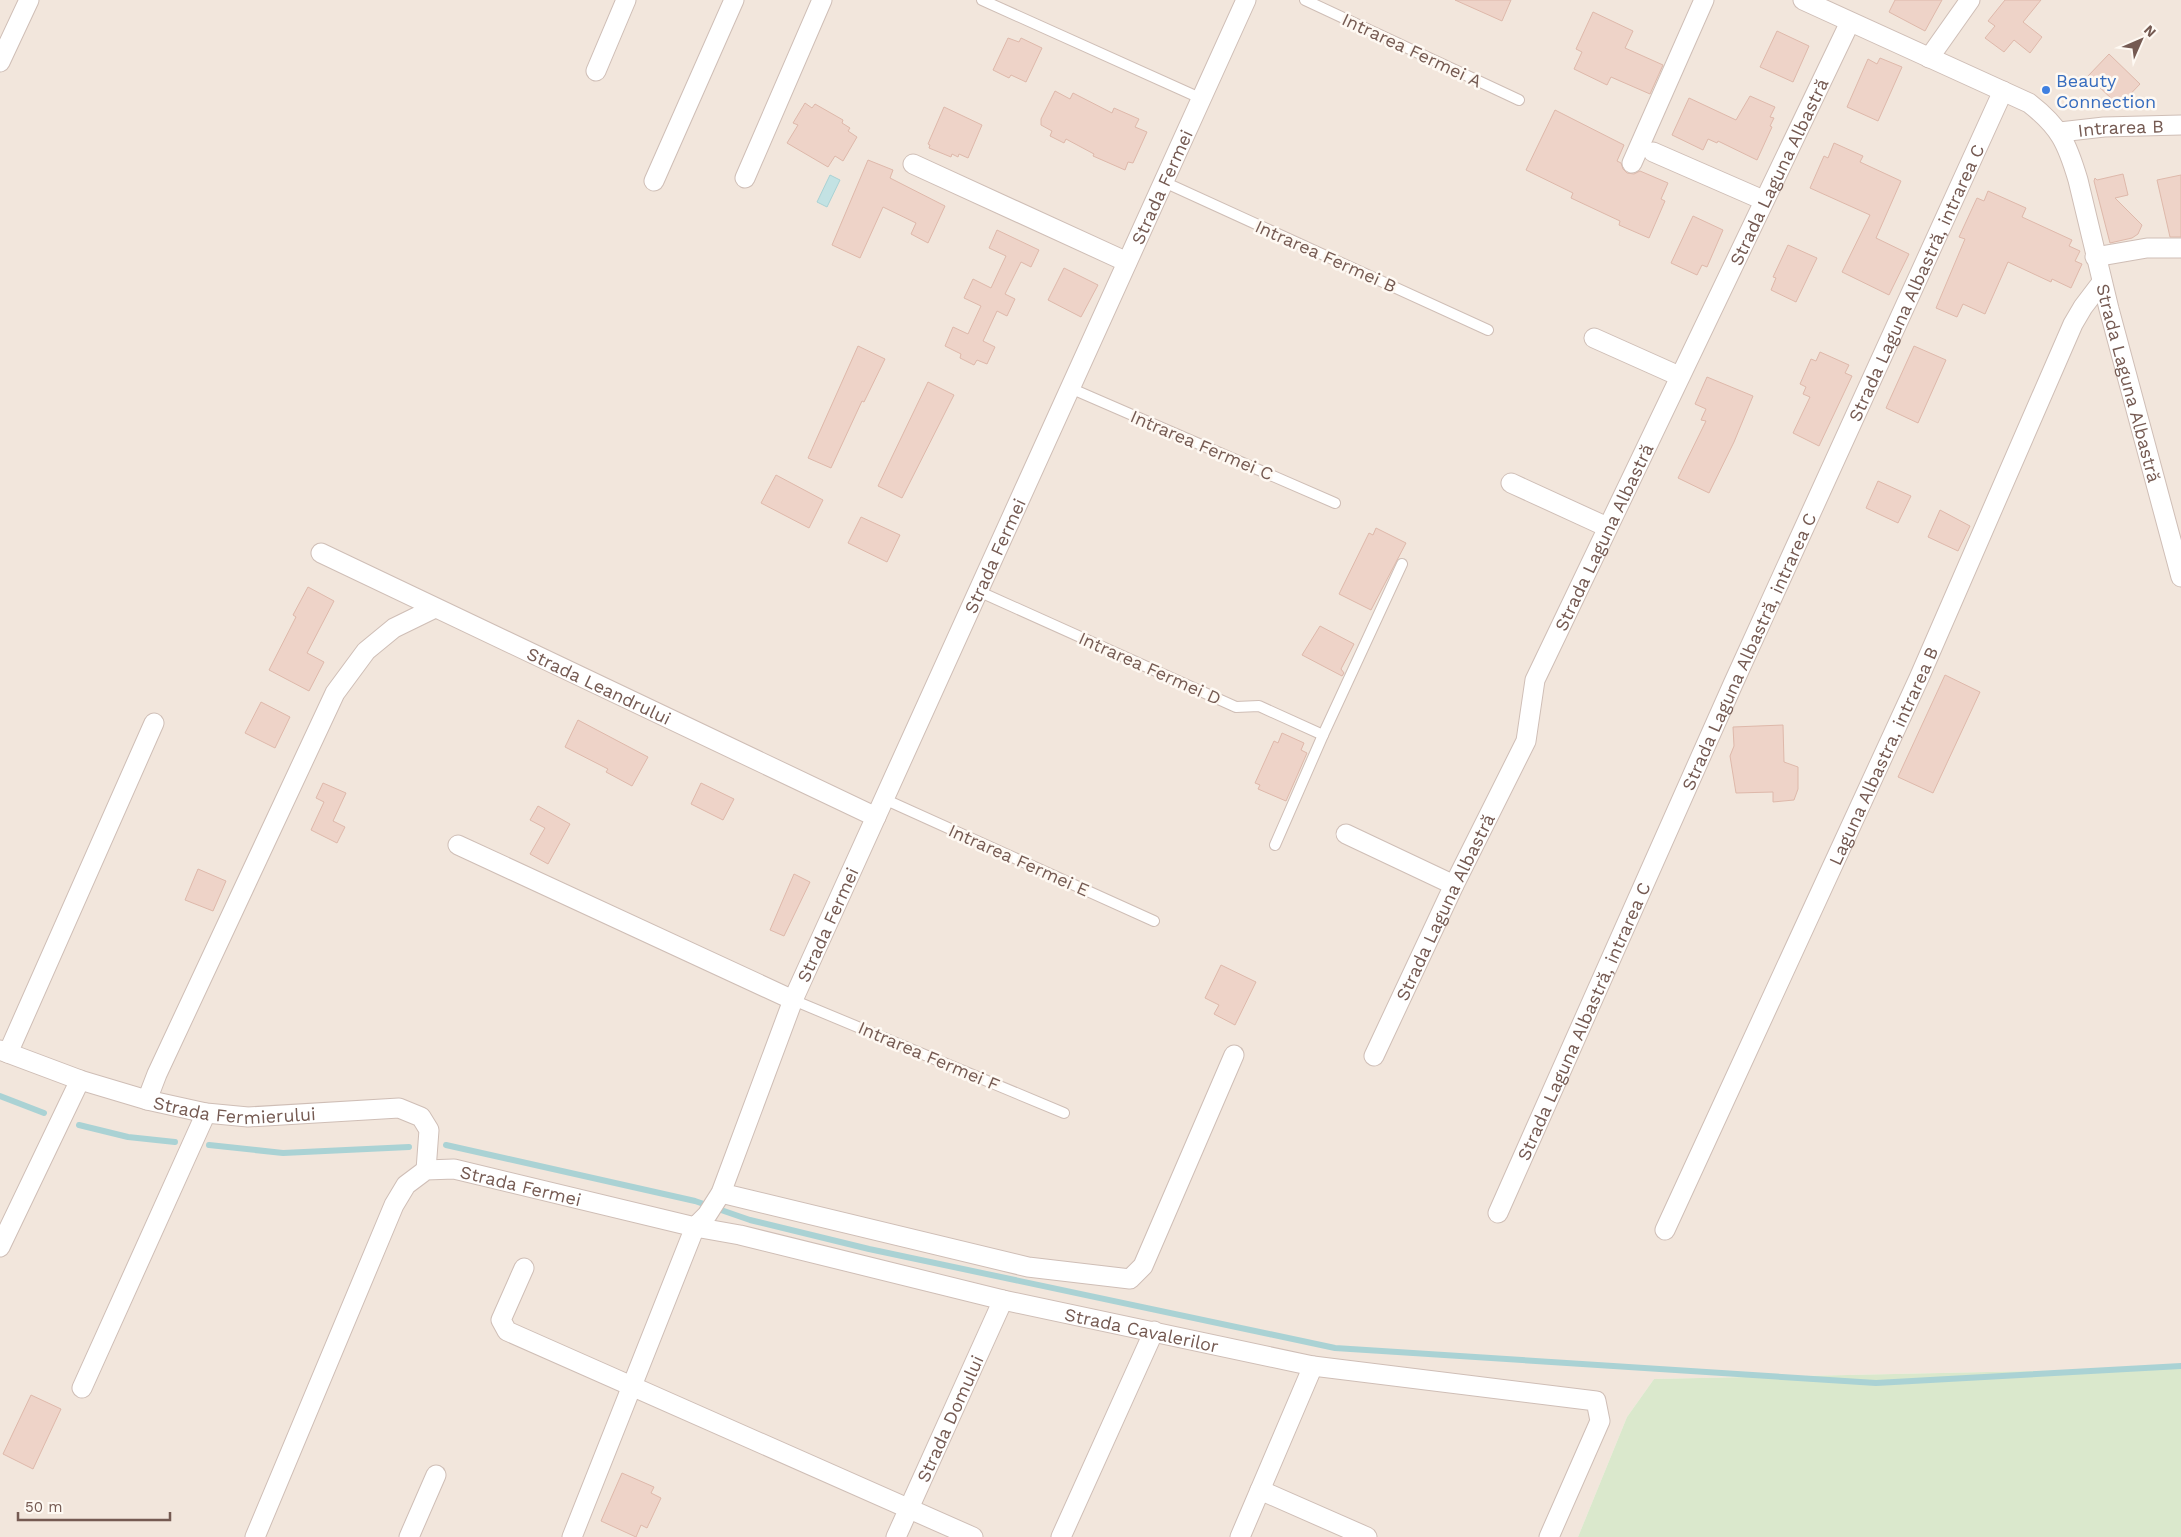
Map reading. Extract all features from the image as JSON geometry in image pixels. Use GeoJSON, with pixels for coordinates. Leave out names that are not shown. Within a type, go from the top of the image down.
{"type":"FeatureCollection","features":[{"type":"Feature","properties":{"kind":"street"},"geometry":{"type":"LineString","coordinates":[[0,62],[29,0]]}},
{"type":"Feature","properties":{"kind":"street"},"geometry":{"type":"LineString","coordinates":[[596,71],[626,0]]}},
{"type":"Feature","properties":{"kind":"street"},"geometry":{"type":"LineString","coordinates":[[654,181],[734,0]]}},
{"type":"Feature","properties":{"kind":"street"},"geometry":{"type":"LineString","coordinates":[[745,178],[822,0]]}},
{"type":"Feature","properties":{"kind":"street","name":"Strada Fermei"},"geometry":{"type":"LineString","coordinates":[[426,1170],[454,1169],[701,1221],[721,1193],[793,1000],[1246,0]]}},
{"type":"Feature","properties":{"kind":"street"},"geometry":{"type":"LineString","coordinates":[[1632,163],[1704,0]]}},
{"type":"Feature","properties":{"kind":"street","name":"Strada Laguna Albastră"},"geometry":{"type":"LineString","coordinates":[[1802,0],[2029,103],[2048,117],[2060,132],[2076,173],[2095,257],[2181,577]]}},
{"type":"Feature","properties":{"kind":"street"},"geometry":{"type":"LineString","coordinates":[[1929,58],[1970,0]]}},
{"type":"Feature","properties":{"kind":"street","name":"Strada Laguna Albastră"},"geometry":{"type":"LineString","coordinates":[[1374,1056],[1454,885],[1526,741],[1536,680],[1679,376],[1850,22]]}},
{"type":"Feature","properties":{"kind":"street","name":"Strada Laguna Albastră, intrarea C"},"geometry":{"type":"LineString","coordinates":[[1498,1213],[1732,684],[2003,91]]}},
{"type":"Feature","properties":{"kind":"street","name":"Intrarea B"},"geometry":{"type":"LineString","coordinates":[[2060,132],[2104,127],[2181,126]]}},
{"type":"Feature","properties":{"kind":"street"},"geometry":{"type":"LineString","coordinates":[[1653,152],[1763,200]]}},
{"type":"Feature","properties":{"kind":"street"},"geometry":{"type":"LineString","coordinates":[[913,164],[1127,262]]}},
{"type":"Feature","properties":{"kind":"street"},"geometry":{"type":"LineString","coordinates":[[2095,257],[2147,248],[2181,248]]}},
{"type":"Feature","properties":{"kind":"street","name":"Laguna Albastra, intrarea B"},"geometry":{"type":"LineString","coordinates":[[1665,1230],[1919,678],[2073,324],[2102,282]]}},
{"type":"Feature","properties":{"kind":"street"},"geometry":{"type":"LineString","coordinates":[[1594,338],[1679,376]]}},
{"type":"Feature","properties":{"kind":"street"},"geometry":{"type":"LineString","coordinates":[[1511,483],[1607,528]]}},
{"type":"Feature","properties":{"kind":"street","name":"Strada Leandrului"},"geometry":{"type":"LineString","coordinates":[[321,553],[876,817]]}},
{"type":"Feature","properties":{"kind":"street"},"geometry":{"type":"LineString","coordinates":[[147,1100],[157,1074],[334,693],[366,651],[394,628],[435,608]]}},
{"type":"Feature","properties":{"kind":"street"},"geometry":{"type":"LineString","coordinates":[[4,1052],[154,723]]}},
{"type":"Feature","properties":{"kind":"street"},"geometry":{"type":"LineString","coordinates":[[1346,834],[1454,885]]}},
{"type":"Feature","properties":{"kind":"street"},"geometry":{"type":"LineString","coordinates":[[458,845],[793,1000]]}},
{"type":"Feature","properties":{"kind":"street","name":"Strada Fermierului"},"geometry":{"type":"LineString","coordinates":[[4,1052],[80,1080],[147,1100],[206,1113],[248,1117],[399,1108],[422,1118],[429,1130],[426,1170]]}},
{"type":"Feature","properties":{"kind":"street"},"geometry":{"type":"LineString","coordinates":[[721,1193],[1028,1267],[1130,1279],[1143,1266],[1234,1055]]}},
{"type":"Feature","properties":{"kind":"street"},"geometry":{"type":"LineString","coordinates":[[0,1247],[80,1080]]}},
{"type":"Feature","properties":{"kind":"street"},"geometry":{"type":"LineString","coordinates":[[82,1388],[206,1113]]}},
{"type":"Feature","properties":{"kind":"street"},"geometry":{"type":"LineString","coordinates":[[255,1537],[394,1205],[406,1185],[426,1170]]}},
{"type":"Feature","properties":{"kind":"street"},"geometry":{"type":"LineString","coordinates":[[572,1537],[632,1386],[701,1221]]}},
{"type":"Feature","properties":{"kind":"street","name":"Strada Cavalerilor"},"geometry":{"type":"LineString","coordinates":[[701,1221],[740,1235],[1003,1300],[1313,1366],[1596,1401],[1600,1422],[1549,1537]]}},
{"type":"Feature","properties":{"kind":"street"},"geometry":{"type":"LineString","coordinates":[[524,1268],[501,1320],[507,1331],[973,1537]]}},
{"type":"Feature","properties":{"kind":"street","name":"Strada Domului"},"geometry":{"type":"LineString","coordinates":[[896,1537],[1003,1300]]}},
{"type":"Feature","properties":{"kind":"street"},"geometry":{"type":"LineString","coordinates":[[1061,1537],[1154,1331]]}},
{"type":"Feature","properties":{"kind":"street"},"geometry":{"type":"LineString","coordinates":[[1240,1537],[1313,1366]]}},
{"type":"Feature","properties":{"kind":"street"},"geometry":{"type":"LineString","coordinates":[[409,1537],[436,1476]]}},
{"type":"Feature","properties":{"kind":"street"},"geometry":{"type":"LineString","coordinates":[[1260,1490],[1367,1537]]}},
{"type":"Feature","properties":{"kind":"lane"},"geometry":{"type":"LineString","coordinates":[[982,0],[1200,98]]}},
{"type":"Feature","properties":{"kind":"lane","name":"Intrarea Fermei A"},"geometry":{"type":"LineString","coordinates":[[1305,0],[1519,100]]}},
{"type":"Feature","properties":{"kind":"lane","name":"Intrarea Fermei B"},"geometry":{"type":"LineString","coordinates":[[1164,182],[1488,330]]}},
{"type":"Feature","properties":{"kind":"lane","name":"Intrarea Fermei C"},"geometry":{"type":"LineString","coordinates":[[1070,388],[1335,502]]}},
{"type":"Feature","properties":{"kind":"lane"},"geometry":{"type":"LineString","coordinates":[[1275,845],[1323,735],[1402,564]]}},
{"type":"Feature","properties":{"kind":"lane","name":"Intrarea Fermei D"},"geometry":{"type":"LineString","coordinates":[[978,590],[1236,707],[1259,706],[1323,735]]}},
{"type":"Feature","properties":{"kind":"lane","name":"Intrarea Fermei E"},"geometry":{"type":"LineString","coordinates":[[884,799],[1154,921]]}},
{"type":"Feature","properties":{"kind":"lane","name":"Intrarea Fermei F"},"geometry":{"type":"LineString","coordinates":[[793,1000],[1064,1113]]}},
{"type":"Feature","properties":{"kind":"shaded area"},"geometry":{"type":"Polygon","coordinates":[[[0,0],[2181,0],[2181,1368],[1654,1379],[1627,1417],[1578,1537],[0,1537],[0,0]]]}},
{"type":"Feature","properties":{"kind":"green space"},"geometry":{"type":"Polygon","coordinates":[[[2181,1368],[2181,1537],[1578,1537],[1627,1417],[1654,1379],[2181,1368]]]}},
{"type":"Feature","properties":{"kind":"water"},"geometry":{"type":"Polygon","coordinates":[[[830,175],[840,180],[827,207],[817,202],[830,175]]]}},
{"type":"Feature","properties":{"kind":"building"},"geometry":{"type":"Polygon","coordinates":[[[1455,0],[1511,0],[1502,21],[1455,0]]]}},
{"type":"Feature","properties":{"kind":"building"},"geometry":{"type":"Polygon","coordinates":[[[1895,0],[1942,0],[1925,31],[1889,12],[1895,0]]]}},
{"type":"Feature","properties":{"kind":"building"},"geometry":{"type":"Polygon","coordinates":[[[2005,0],[2041,0],[2023,22],[2042,37],[2030,53],[2014,40],[2004,52],[1985,38],[1995,26],[1988,21],[2005,0]]]}},
{"type":"Feature","properties":{"kind":"building"},"geometry":{"type":"Polygon","coordinates":[[[1593,12],[1633,31],[1625,48],[1663,65],[1650,94],[1611,77],[1607,85],[1574,69],[1582,52],[1576,49],[1593,12]]]}},
{"type":"Feature","properties":{"kind":"building"},"geometry":{"type":"Polygon","coordinates":[[[1777,31],[1809,46],[1793,82],[1760,67],[1777,31]]]}},
{"type":"Feature","properties":{"kind":"building"},"geometry":{"type":"Polygon","coordinates":[[[1008,38],[1019,42],[1021,38],[1042,48],[1026,82],[1011,75],[1009,78],[993,70],[1008,38]]]}},
{"type":"Feature","properties":{"kind":"building"},"geometry":{"type":"Polygon","coordinates":[[[2109,54],[2140,84],[2119,106],[2088,76],[2109,54]]]}},
{"type":"Feature","properties":{"kind":"building"},"geometry":{"type":"Polygon","coordinates":[[[1880,58],[1902,67],[1878,121],[1847,107],[1868,59],[1877,64],[1880,58]]]}},
{"type":"Feature","properties":{"kind":"building"},"geometry":{"type":"Polygon","coordinates":[[[1055,91],[1070,99],[1073,93],[1112,113],[1114,108],[1139,119],[1135,127],[1147,132],[1133,163],[1128,162],[1125,170],[1093,156],[1094,154],[1066,139],[1064,143],[1050,136],[1052,131],[1041,125],[1041,119],[1055,91]]]}},
{"type":"Feature","properties":{"kind":"building"},"geometry":{"type":"Polygon","coordinates":[[[1750,96],[1775,107],[1770,117],[1774,118],[1770,126],[1772,127],[1757,160],[1718,141],[1717,143],[1708,139],[1703,150],[1672,135],[1689,98],[1736,120],[1750,96]]]}},
{"type":"Feature","properties":{"kind":"building"},"geometry":{"type":"Polygon","coordinates":[[[805,103],[812,108],[815,104],[843,120],[842,123],[850,128],[848,131],[857,137],[843,161],[835,156],[828,167],[787,143],[798,125],[793,123],[805,103]]]}},
{"type":"Feature","properties":{"kind":"building"},"geometry":{"type":"Polygon","coordinates":[[[944,107],[982,125],[968,158],[959,154],[958,157],[952,154],[951,157],[929,148],[930,145],[928,144],[944,107]]]}},
{"type":"Feature","properties":{"kind":"building"},"geometry":{"type":"Polygon","coordinates":[[[1555,110],[1624,145],[1617,161],[1621,163],[1627,173],[1634,174],[1640,171],[1668,183],[1661,199],[1665,201],[1649,238],[1619,225],[1620,221],[1571,198],[1573,193],[1526,170],[1555,110]]]}},
{"type":"Feature","properties":{"kind":"building"},"geometry":{"type":"Polygon","coordinates":[[[1834,143],[1863,156],[1860,162],[1901,181],[1876,238],[1909,254],[1889,295],[1842,272],[1870,215],[1810,188],[1824,156],[1828,158],[1834,143]]]}},
{"type":"Feature","properties":{"kind":"building"},"geometry":{"type":"Polygon","coordinates":[[[868,160],[893,170],[890,178],[945,206],[928,243],[911,234],[916,223],[883,207],[860,258],[832,245],[868,160]]]}},
{"type":"Feature","properties":{"kind":"building"},"geometry":{"type":"Polygon","coordinates":[[[2123,174],[2128,195],[2115,198],[2142,225],[2138,234],[2132,238],[2110,243],[2094,181],[2095,178],[2097,180],[2123,174]]]}},
{"type":"Feature","properties":{"kind":"building"},"geometry":{"type":"Polygon","coordinates":[[[2181,175],[2181,237],[2170,237],[2157,180],[2181,175]]]}},
{"type":"Feature","properties":{"kind":"building"},"geometry":{"type":"Polygon","coordinates":[[[1988,191],[2026,208],[2022,217],[2072,240],[2069,246],[2080,251],[2075,261],[2082,264],[2071,288],[2052,279],[2051,282],[2008,262],[1985,314],[1963,304],[1957,317],[1936,308],[1965,239],[1959,237],[1977,198],[1984,201],[1988,191]]]}},
{"type":"Feature","properties":{"kind":"building"},"geometry":{"type":"Polygon","coordinates":[[[1693,216],[1723,230],[1707,267],[1702,265],[1697,275],[1671,263],[1693,216]]]}},
{"type":"Feature","properties":{"kind":"building"},"geometry":{"type":"Polygon","coordinates":[[[997,230],[1039,250],[1031,267],[1021,262],[1005,294],[1015,299],[1007,316],[997,311],[983,341],[995,347],[987,364],[977,360],[974,365],[960,358],[961,354],[945,346],[953,327],[968,334],[981,306],[964,298],[973,279],[991,288],[1006,256],[989,248],[997,230]]]}},
{"type":"Feature","properties":{"kind":"building"},"geometry":{"type":"Polygon","coordinates":[[[1788,245],[1817,258],[1796,302],[1771,290],[1776,278],[1773,277],[1788,245]]]}},
{"type":"Feature","properties":{"kind":"building"},"geometry":{"type":"Polygon","coordinates":[[[1064,268],[1098,285],[1081,317],[1048,300],[1064,268]]]}},
{"type":"Feature","properties":{"kind":"building"},"geometry":{"type":"Polygon","coordinates":[[[858,346],[885,359],[864,402],[862,401],[831,468],[808,458],[858,346]]]}},
{"type":"Feature","properties":{"kind":"building"},"geometry":{"type":"Polygon","coordinates":[[[1914,346],[1946,360],[1918,423],[1886,408],[1914,346]]]}},
{"type":"Feature","properties":{"kind":"building"},"geometry":{"type":"Polygon","coordinates":[[[1820,352],[1849,365],[1845,373],[1852,376],[1819,446],[1793,433],[1810,397],[1803,394],[1806,387],[1800,384],[1811,359],[1816,361],[1820,352]]]}},
{"type":"Feature","properties":{"kind":"building"},"geometry":{"type":"Polygon","coordinates":[[[1707,377],[1753,396],[1734,442],[1709,493],[1678,478],[1706,421],[1701,420],[1706,409],[1695,404],[1707,377]]]}},
{"type":"Feature","properties":{"kind":"building"},"geometry":{"type":"Polygon","coordinates":[[[928,382],[954,395],[902,498],[878,486],[928,382]]]}},
{"type":"Feature","properties":{"kind":"building"},"geometry":{"type":"Polygon","coordinates":[[[776,475],[823,500],[809,528],[761,503],[776,475]]]}},
{"type":"Feature","properties":{"kind":"building"},"geometry":{"type":"Polygon","coordinates":[[[1878,481],[1911,496],[1898,523],[1866,508],[1878,481]]]}},
{"type":"Feature","properties":{"kind":"building"},"geometry":{"type":"Polygon","coordinates":[[[1940,510],[1970,526],[1958,551],[1928,537],[1940,510]]]}},
{"type":"Feature","properties":{"kind":"building"},"geometry":{"type":"Polygon","coordinates":[[[861,517],[900,535],[887,562],[848,543],[861,517]]]}},
{"type":"Feature","properties":{"kind":"building"},"geometry":{"type":"Polygon","coordinates":[[[1376,528],[1406,543],[1371,610],[1339,594],[1369,533],[1373,535],[1376,528]]]}},
{"type":"Feature","properties":{"kind":"building"},"geometry":{"type":"Polygon","coordinates":[[[308,587],[334,601],[307,653],[324,662],[309,691],[269,670],[296,617],[293,615],[308,587]]]}},
{"type":"Feature","properties":{"kind":"building"},"geometry":{"type":"Polygon","coordinates":[[[1320,626],[1354,644],[1341,669],[1344,673],[1342,676],[1302,655],[1320,626]]]}},
{"type":"Feature","properties":{"kind":"building"},"geometry":{"type":"Polygon","coordinates":[[[1945,675],[1980,692],[1933,793],[1898,777],[1945,675]]]}},
{"type":"Feature","properties":{"kind":"building"},"geometry":{"type":"Polygon","coordinates":[[[261,702],[290,717],[275,748],[245,733],[261,702]]]}},
{"type":"Feature","properties":{"kind":"building"},"geometry":{"type":"Polygon","coordinates":[[[578,720],[648,757],[632,786],[606,772],[608,769],[565,747],[578,720]]]}},
{"type":"Feature","properties":{"kind":"building"},"geometry":{"type":"Polygon","coordinates":[[[1783,725],[1784,762],[1798,767],[1798,789],[1794,800],[1773,802],[1773,792],[1736,793],[1730,756],[1734,746],[1733,727],[1783,725]]]}},
{"type":"Feature","properties":{"kind":"building"},"geometry":{"type":"Polygon","coordinates":[[[1282,733],[1304,743],[1301,750],[1307,753],[1286,801],[1258,789],[1260,785],[1255,783],[1274,741],[1278,743],[1282,733]]]}},
{"type":"Feature","properties":{"kind":"building"},"geometry":{"type":"Polygon","coordinates":[[[323,783],[346,793],[333,821],[345,827],[337,843],[311,830],[324,802],[316,798],[323,783]]]}},
{"type":"Feature","properties":{"kind":"building"},"geometry":{"type":"Polygon","coordinates":[[[701,783],[734,799],[723,820],[691,804],[701,783]]]}},
{"type":"Feature","properties":{"kind":"building"},"geometry":{"type":"Polygon","coordinates":[[[538,806],[570,824],[548,864],[530,854],[545,828],[530,820],[538,806]]]}},
{"type":"Feature","properties":{"kind":"building"},"geometry":{"type":"Polygon","coordinates":[[[198,869],[226,881],[213,911],[185,900],[198,869]]]}},
{"type":"Feature","properties":{"kind":"building"},"geometry":{"type":"Polygon","coordinates":[[[794,874],[810,882],[784,936],[770,930],[794,874]]]}},
{"type":"Feature","properties":{"kind":"building"},"geometry":{"type":"Polygon","coordinates":[[[1221,965],[1256,982],[1235,1025],[1214,1014],[1219,1005],[1205,998],[1221,965]]]}},
{"type":"Feature","properties":{"kind":"building"},"geometry":{"type":"Polygon","coordinates":[[[31,1395],[61,1409],[33,1469],[3,1454],[31,1395]]]}},
{"type":"Feature","properties":{"kind":"building"},"geometry":{"type":"Polygon","coordinates":[[[622,1473],[654,1487],[651,1493],[661,1498],[647,1528],[641,1525],[636,1537],[601,1521],[622,1473]]]}},
{"type":"Feature","properties":{"kind":"waterway"},"geometry":{"type":"LineString","coordinates":[[0,1096],[44,1113]]}},
{"type":"Feature","properties":{"kind":"waterway"},"geometry":{"type":"LineString","coordinates":[[79,1125],[128,1137],[175,1142]]}},
{"type":"Feature","properties":{"kind":"waterway"},"geometry":{"type":"LineString","coordinates":[[209,1145],[283,1153],[409,1147]]}},
{"type":"Feature","properties":{"kind":"waterway"},"geometry":{"type":"LineString","coordinates":[[446,1145],[695,1201],[750,1220],[869,1249],[1335,1348],[1876,1383],[2181,1366]]}},
{"type":"Feature","properties":{"kind":"place","name":"Beauty Connection"},"geometry":{"type":"Point","coordinates":[2046,90]}}]}
